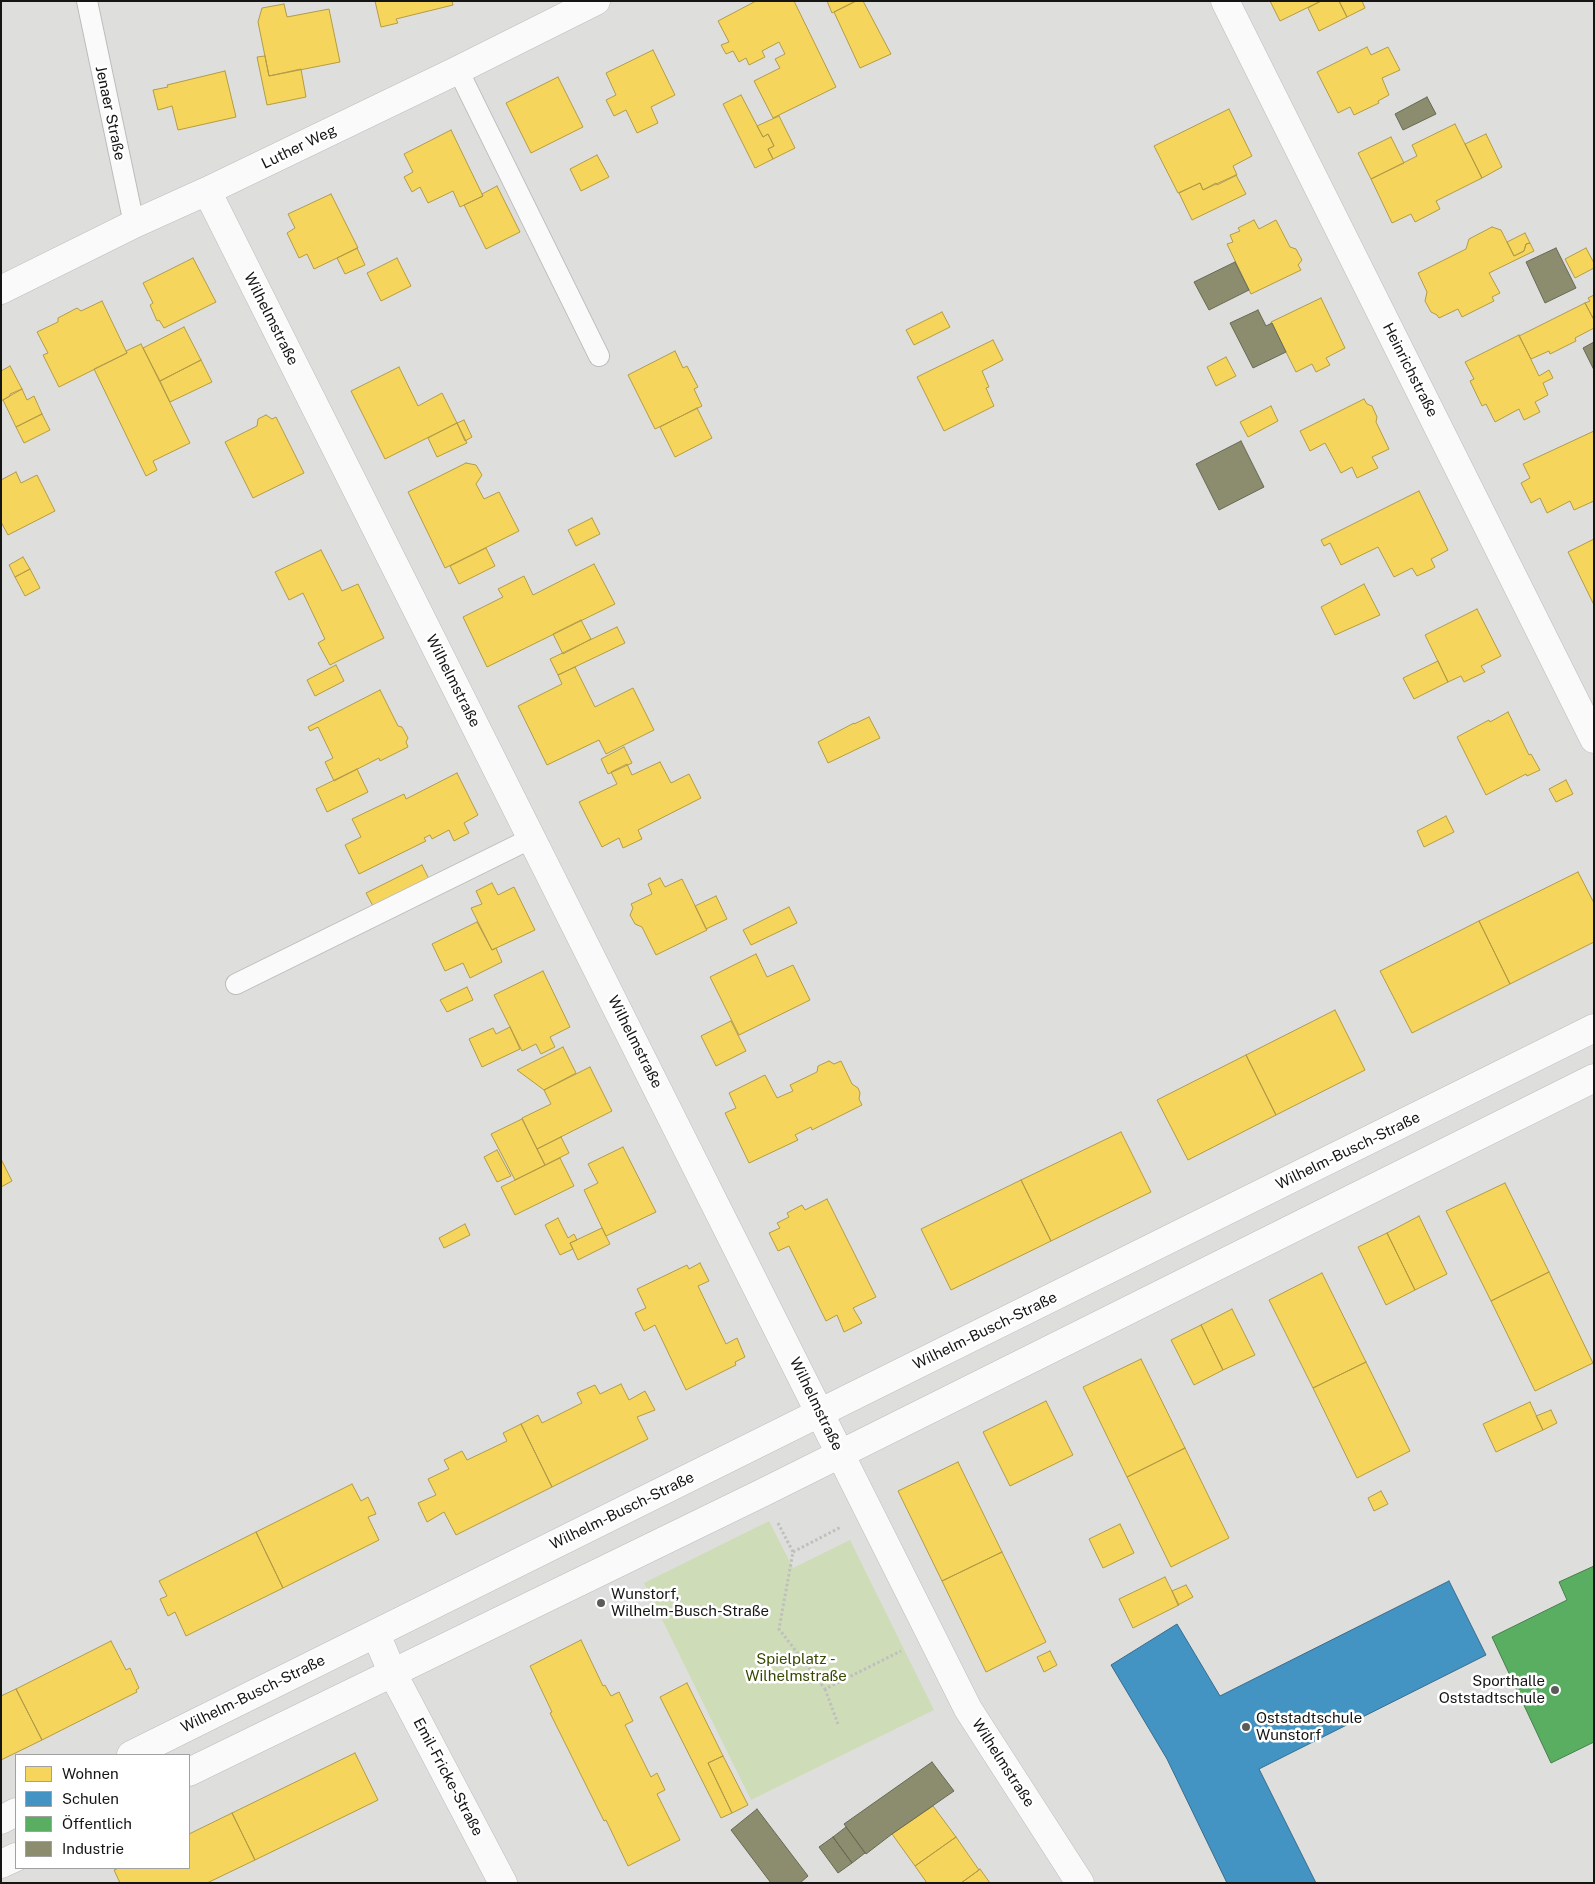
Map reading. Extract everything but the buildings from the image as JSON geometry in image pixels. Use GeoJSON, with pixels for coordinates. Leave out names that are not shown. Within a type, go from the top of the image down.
{"type":"FeatureCollection","features":[{"type":"Feature","properties":{"kind":"street","name":"Luther Weg"},"geometry":{"type":"LineString","coordinates":[[1,290],[134,224],[207,192],[596,1]]}},
{"type":"Feature","properties":{"kind":"street","name":"Heinrichstraße"},"geometry":{"type":"LineString","coordinates":[[1225,1],[1594,739]]}},
{"type":"Feature","properties":{"kind":"street","name":"Wilhelmstraße"},"geometry":{"type":"LineString","coordinates":[[207,192],[968,1709],[1080,1883]]}},
{"type":"Feature","properties":{"kind":"street","name":"Wilhelm-Busch-Straße"},"geometry":{"type":"LineString","coordinates":[[133,1754],[1594,1028]]}},
{"type":"Feature","properties":{"kind":"street"},"geometry":{"type":"LineString","coordinates":[[190,1772],[841,1454],[1594,1078]]}},
{"type":"Feature","properties":{"kind":"street"},"geometry":{"type":"LineString","coordinates":[[376,1634],[392,1672]]}},
{"type":"Feature","properties":{"kind":"street","name":"Emil-Fricke-Straße"},"geometry":{"type":"LineString","coordinates":[[392,1672],[503,1883]]}},
{"type":"Feature","properties":{"kind":"street"},"geometry":{"type":"LineString","coordinates":[[1,1820],[15,1813]]}},
{"type":"Feature","properties":{"kind":"street"},"geometry":{"type":"LineString","coordinates":[[1,1864],[15,1857]]}},
{"type":"Feature","properties":{"kind":"lane","name":"Jenaer Straße"},"geometry":{"type":"LineString","coordinates":[[87,1],[134,224]]}},
{"type":"Feature","properties":{"kind":"lane"},"geometry":{"type":"LineString","coordinates":[[458,70],[599,356]]}},
{"type":"Feature","properties":{"kind":"lane"},"geometry":{"type":"LineString","coordinates":[[236,984],[532,838]]}},
{"type":"Feature","properties":{"kind":"path"},"geometry":{"type":"LineString","coordinates":[[762,1493],[793,1552],[778,1629],[825,1689],[838,1724]]}},
{"type":"Feature","properties":{"kind":"path"},"geometry":{"type":"LineString","coordinates":[[793,1552],[870,1512]]}},
{"type":"Feature","properties":{"kind":"path"},"geometry":{"type":"LineString","coordinates":[[825,1689],[931,1636]]}},
{"type":"Feature","properties":{"kind":"green space","name":"Spielplatz - Wilhelmstraße"},"geometry":{"type":"Polygon","coordinates":[[[769,1521],[793,1568],[850,1540],[934,1710],[751,1800],[644,1583],[769,1521]]]}},
{"type":"Feature","properties":{"kind":"place","name":"Wunstorf, Wilhelm-Busch-Straße"},"geometry":{"type":"Point","coordinates":[601,1603]}},
{"type":"Feature","properties":{"kind":"place","name":"Sporthalle Oststadtschule"},"geometry":{"type":"Point","coordinates":[1555,1690]}},
{"type":"Feature","properties":{"kind":"place","name":"Oststadtschule Wunstorf"},"geometry":{"type":"Point","coordinates":[1246,1727]}}]}
